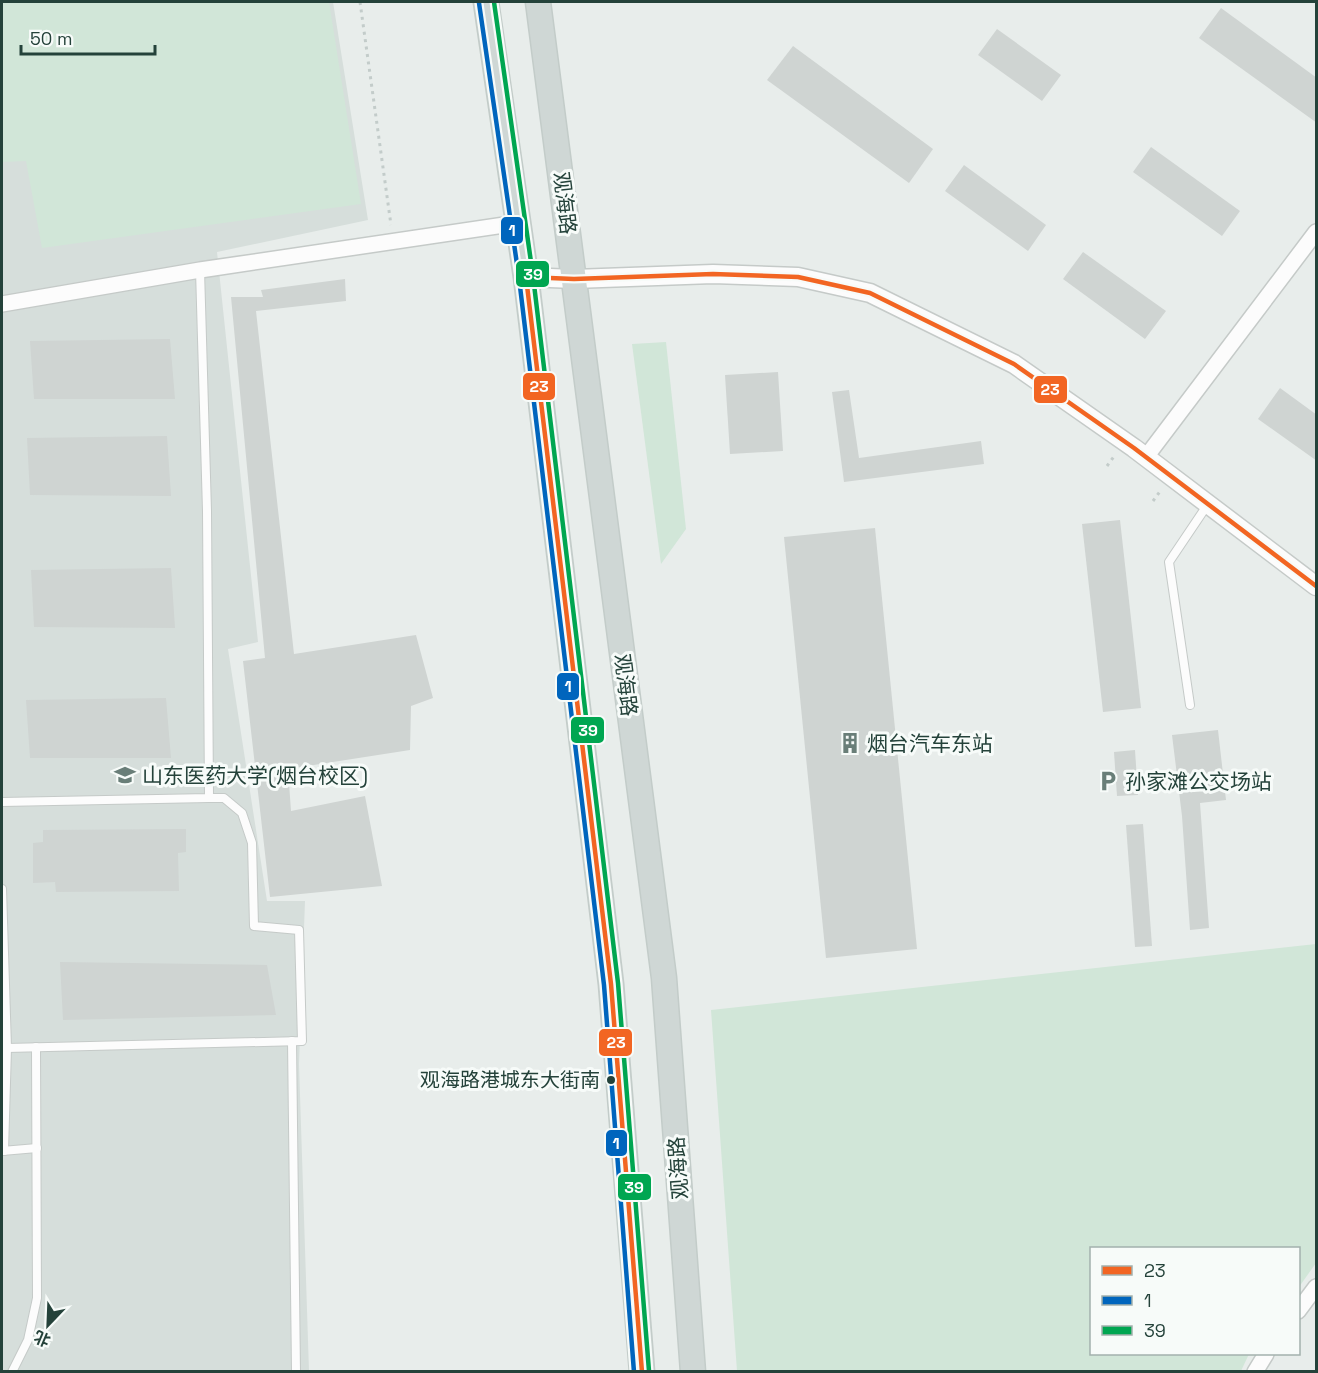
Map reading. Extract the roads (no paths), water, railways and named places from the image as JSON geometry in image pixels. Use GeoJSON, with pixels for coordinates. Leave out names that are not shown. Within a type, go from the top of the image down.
{"type":"FeatureCollection","features":[{"type":"Feature","properties":{"kind":"main road"},"geometry":{"type":"LineString","coordinates":[[486,2],[526,277],[611,984],[642,1371]]}},
{"type":"Feature","properties":{"kind":"main road","name":"观海路"},"geometry":{"type":"LineString","coordinates":[[538,2],[664,978],[693,1371]]}},
{"type":"Feature","properties":{"kind":"street"},"geometry":{"type":"LineString","coordinates":[[2,304],[200,270],[518,223]]}},
{"type":"Feature","properties":{"kind":"street"},"geometry":{"type":"LineString","coordinates":[[1146,457],[1317,232]]}},
{"type":"Feature","properties":{"kind":"street"},"geometry":{"type":"LineString","coordinates":[[526,277],[574,279],[713,274],[798,277],[870,293],[1014,364],[1146,457],[1317,586]]}},
{"type":"Feature","properties":{"kind":"street"},"geometry":{"type":"LineString","coordinates":[[1300,1310],[1317,1287]]}},
{"type":"Feature","properties":{"kind":"street"},"geometry":{"type":"LineString","coordinates":[[1255,1371],[1265,1355]]}},
{"type":"Feature","properties":{"kind":"lane"},"geometry":{"type":"LineString","coordinates":[[200,270],[207,511],[209,798]]}},
{"type":"Feature","properties":{"kind":"lane"},"geometry":{"type":"LineString","coordinates":[[1190,705],[1169,562],[1208,503]]}},
{"type":"Feature","properties":{"kind":"lane"},"geometry":{"type":"LineString","coordinates":[[2,802],[224,798],[242,813],[252,843],[254,926],[299,930],[302,1041],[7,1048]]}},
{"type":"Feature","properties":{"kind":"lane"},"geometry":{"type":"LineString","coordinates":[[2,890],[7,1048],[3,1151],[37,1148]]}},
{"type":"Feature","properties":{"kind":"lane"},"geometry":{"type":"LineString","coordinates":[[292,1041],[296,1371]]}},
{"type":"Feature","properties":{"kind":"lane"},"geometry":{"type":"LineString","coordinates":[[12,1371],[28,1340],[37,1298],[36,1047]]}},
{"type":"Feature","properties":{"kind":"place","name":"烟台汽车东站"},"geometry":{"type":"Point","coordinates":[850,743]}},
{"type":"Feature","properties":{"kind":"place","name":"山东医药大学(烟台校区)"},"geometry":{"type":"Point","coordinates":[125,775]}},
{"type":"Feature","properties":{"kind":"place","name":"孙家滩公交场站"},"geometry":{"type":"Point","coordinates":[1108,781]}},
{"type":"Feature","properties":{"kind":"place","name":"观海路港城东大街南"},"geometry":{"type":"Point","coordinates":[611,1080]}}]}
